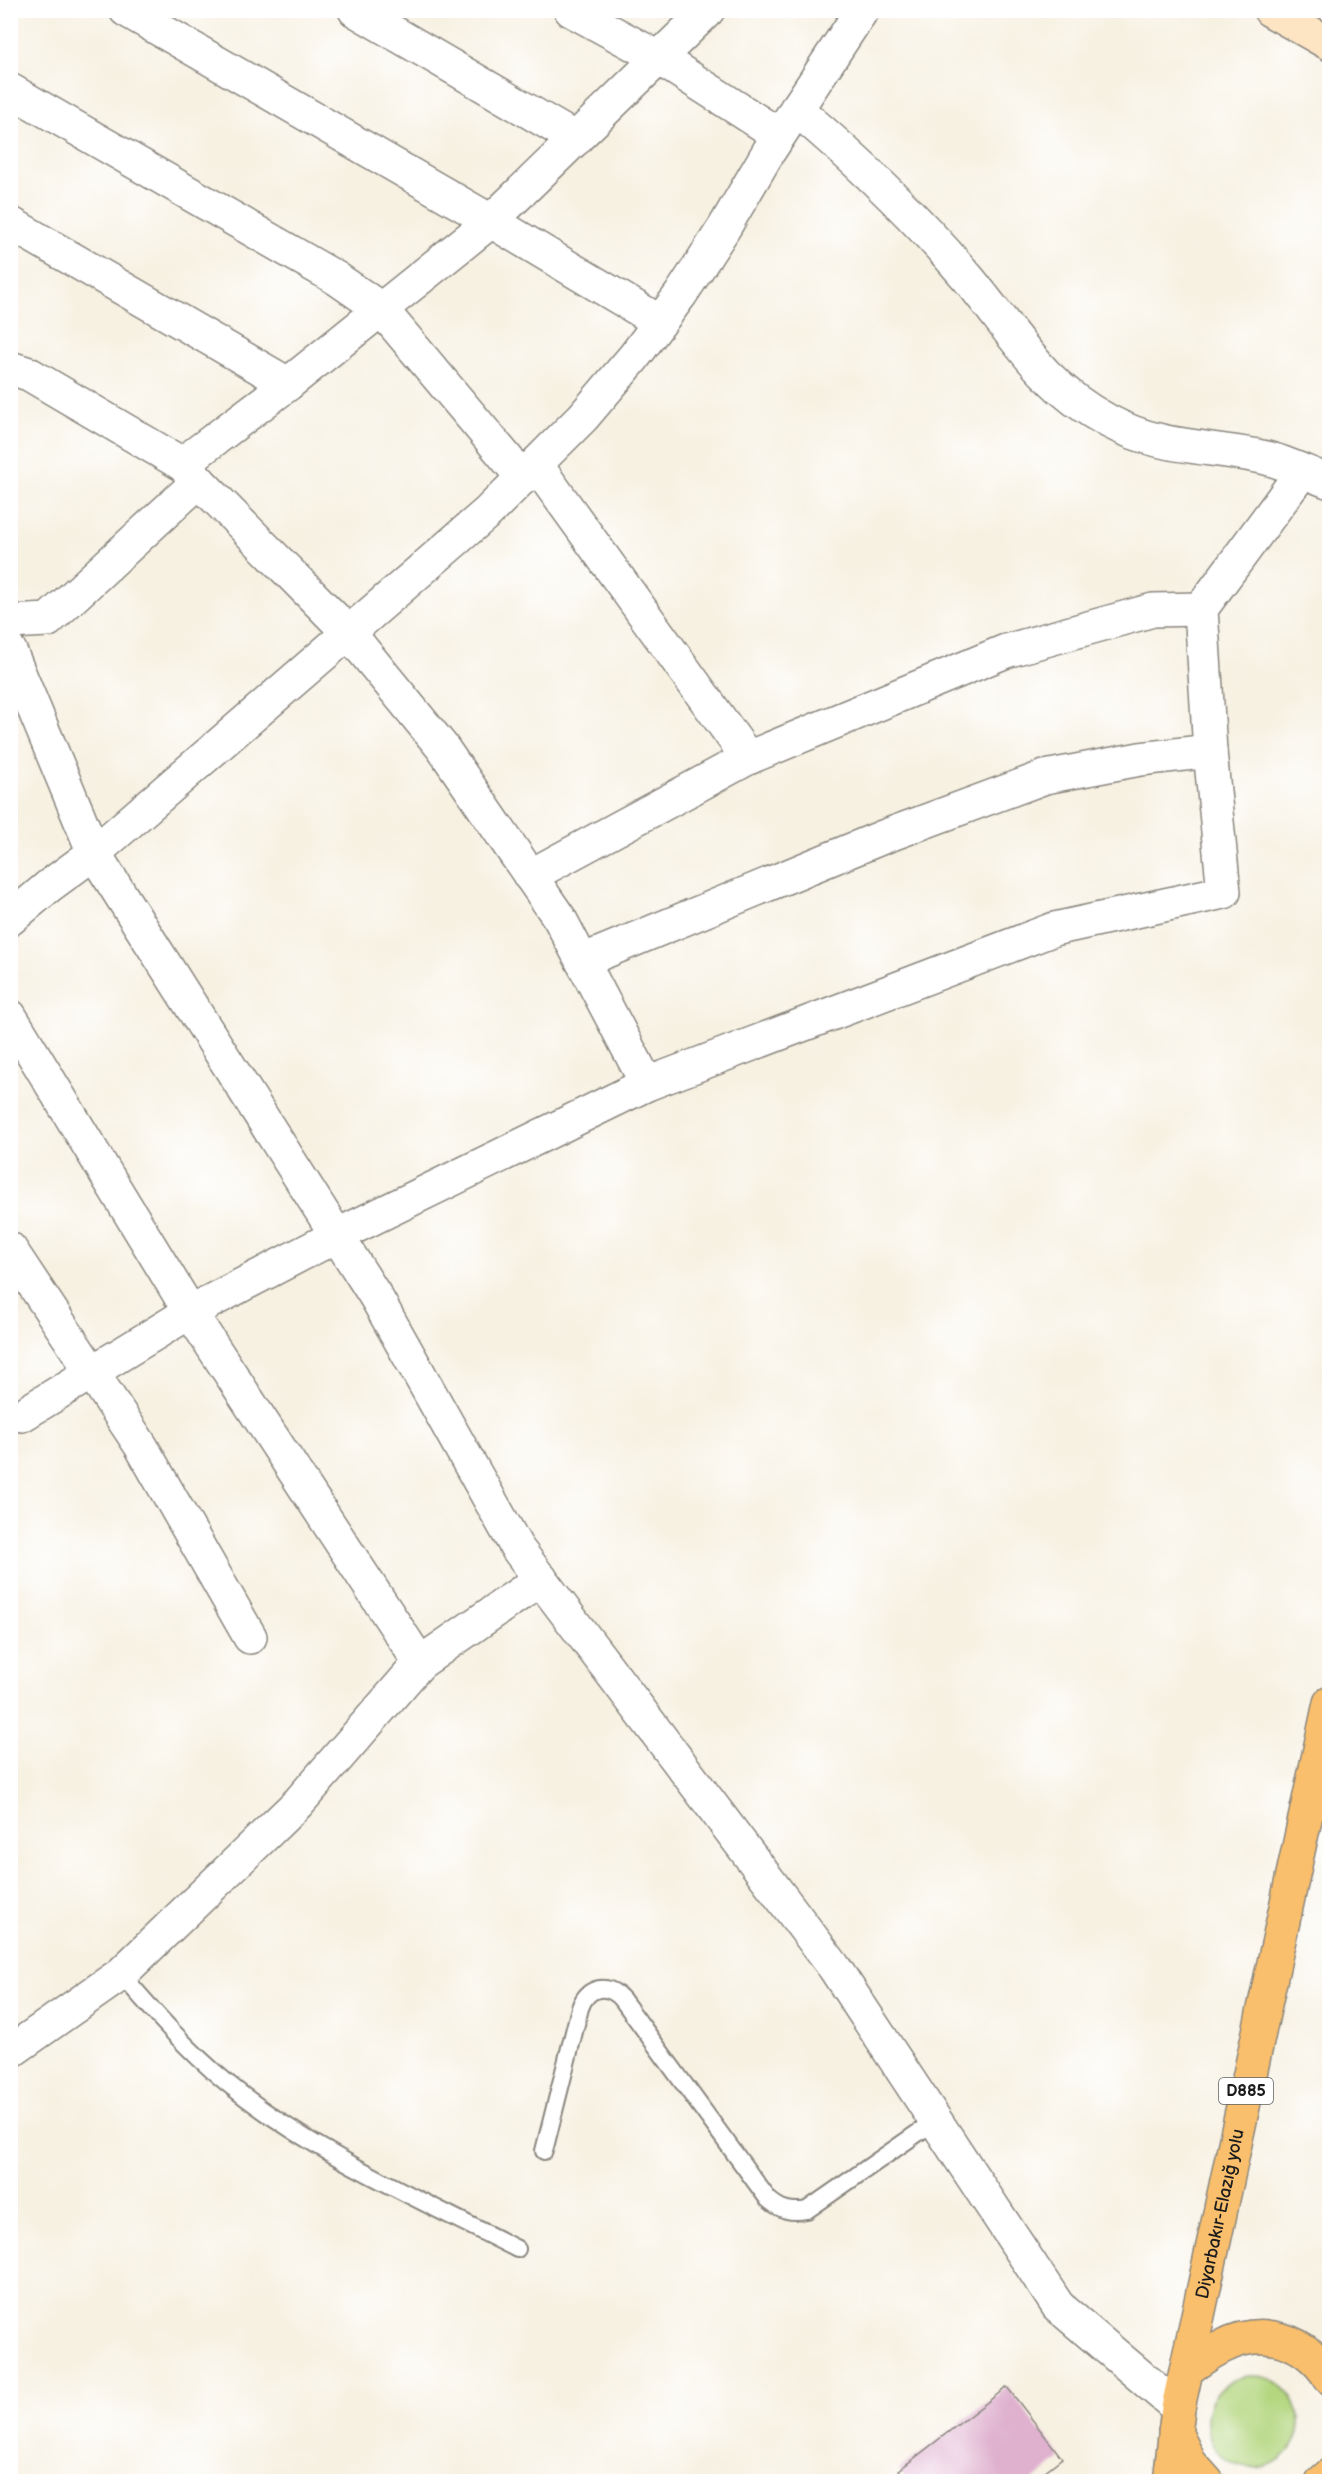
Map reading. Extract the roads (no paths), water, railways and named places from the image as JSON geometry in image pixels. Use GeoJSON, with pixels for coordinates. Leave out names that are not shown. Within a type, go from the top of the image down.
{"type":"FeatureCollection","features":[{"type":"Feature","properties":{"kind":"highway","name":"Diyarbakır-Elazığ yolu"},"geometry":{"type":"LineString","coordinates":[[1170,2481],[1177,2420],[1187,2369],[1329,1702]]}},
{"type":"Feature","properties":{"kind":"highway"},"geometry":{"type":"LineString","coordinates":[[1187,2369],[1222,2346],[1246,2338],[1273,2337],[1297,2345],[1319,2361],[1329,2378]]}},
{"type":"Feature","properties":{"kind":"highway"},"geometry":{"type":"LineString","coordinates":[[1177,2420],[1190,2463],[1207,2481]]}},
{"type":"Feature","properties":{"kind":"highway"},"geometry":{"type":"LineString","coordinates":[[1322,2481],[1329,2475]]}},
{"type":"Feature","properties":{"kind":"street"},"geometry":{"type":"LineString","coordinates":[[126,10],[660,322]]}},
{"type":"Feature","properties":{"kind":"street"},"geometry":{"type":"LineString","coordinates":[[355,10],[576,139]]}},
{"type":"Feature","properties":{"kind":"street"},"geometry":{"type":"LineString","coordinates":[[22,1415],[190,1312],[338,1235],[647,1084],[1054,929],[1224,892],[1210,751],[1201,609],[1316,477],[1259,456],[1165,443],[1136,434],[1083,406],[1056,386],[1031,361],[969,279],[876,179],[788,122],[659,58],[571,10]]}},
{"type":"Feature","properties":{"kind":"street"},"geometry":{"type":"LineString","coordinates":[[10,622],[48,620],[191,473],[288,384],[490,221],[708,10]]}},
{"type":"Feature","properties":{"kind":"street"},"geometry":{"type":"LineString","coordinates":[[10,919],[94,853],[488,512],[583,417],[660,322],[724,228],[788,122],[862,10]]}},
{"type":"Feature","properties":{"kind":"street"},"geometry":{"type":"LineString","coordinates":[[1270,10],[1329,44]]}},
{"type":"Feature","properties":{"kind":"street"},"geometry":{"type":"LineString","coordinates":[[10,90],[336,278],[381,309],[530,472],[748,758]]}},
{"type":"Feature","properties":{"kind":"street"},"geometry":{"type":"LineString","coordinates":[[10,224],[288,384]]}},
{"type":"Feature","properties":{"kind":"street"},"geometry":{"type":"LineString","coordinates":[[10,368],[29,374],[191,473],[348,632],[442,747],[560,919],[647,1084]]}},
{"type":"Feature","properties":{"kind":"street"},"geometry":{"type":"LineString","coordinates":[[530,876],[748,758],[1006,651],[1153,610],[1201,609]]}},
{"type":"Feature","properties":{"kind":"street"},"geometry":{"type":"LineString","coordinates":[[10,651],[94,853],[376,1297],[516,1548],[834,1967],[1058,2306],[1177,2420]]}},
{"type":"Feature","properties":{"kind":"street"},"geometry":{"type":"LineString","coordinates":[[582,961],[883,837],[1045,777],[1140,759],[1210,751]]}},
{"type":"Feature","properties":{"kind":"street"},"geometry":{"type":"LineString","coordinates":[[10,1016],[190,1312],[420,1663]]}},
{"type":"Feature","properties":{"kind":"street"},"geometry":{"type":"LineString","coordinates":[[10,1249],[141,1446],[250,1637]]}},
{"type":"Feature","properties":{"kind":"street"},"geometry":{"type":"LineString","coordinates":[[10,2052],[122,1974],[298,1803],[420,1663],[541,1579]]}},
{"type":"Feature","properties":{"kind":"lane"},"geometry":{"type":"LineString","coordinates":[[122,1974],[189,2048],[226,2082],[264,2110],[303,2137],[345,2161],[518,2249]]}},
{"type":"Feature","properties":{"kind":"lane"},"geometry":{"type":"LineString","coordinates":[[544,2151],[580,2008],[588,1993],[597,1989],[615,1992],[622,1999],[776,2207],[787,2211],[807,2210],[935,2121]]}}]}
